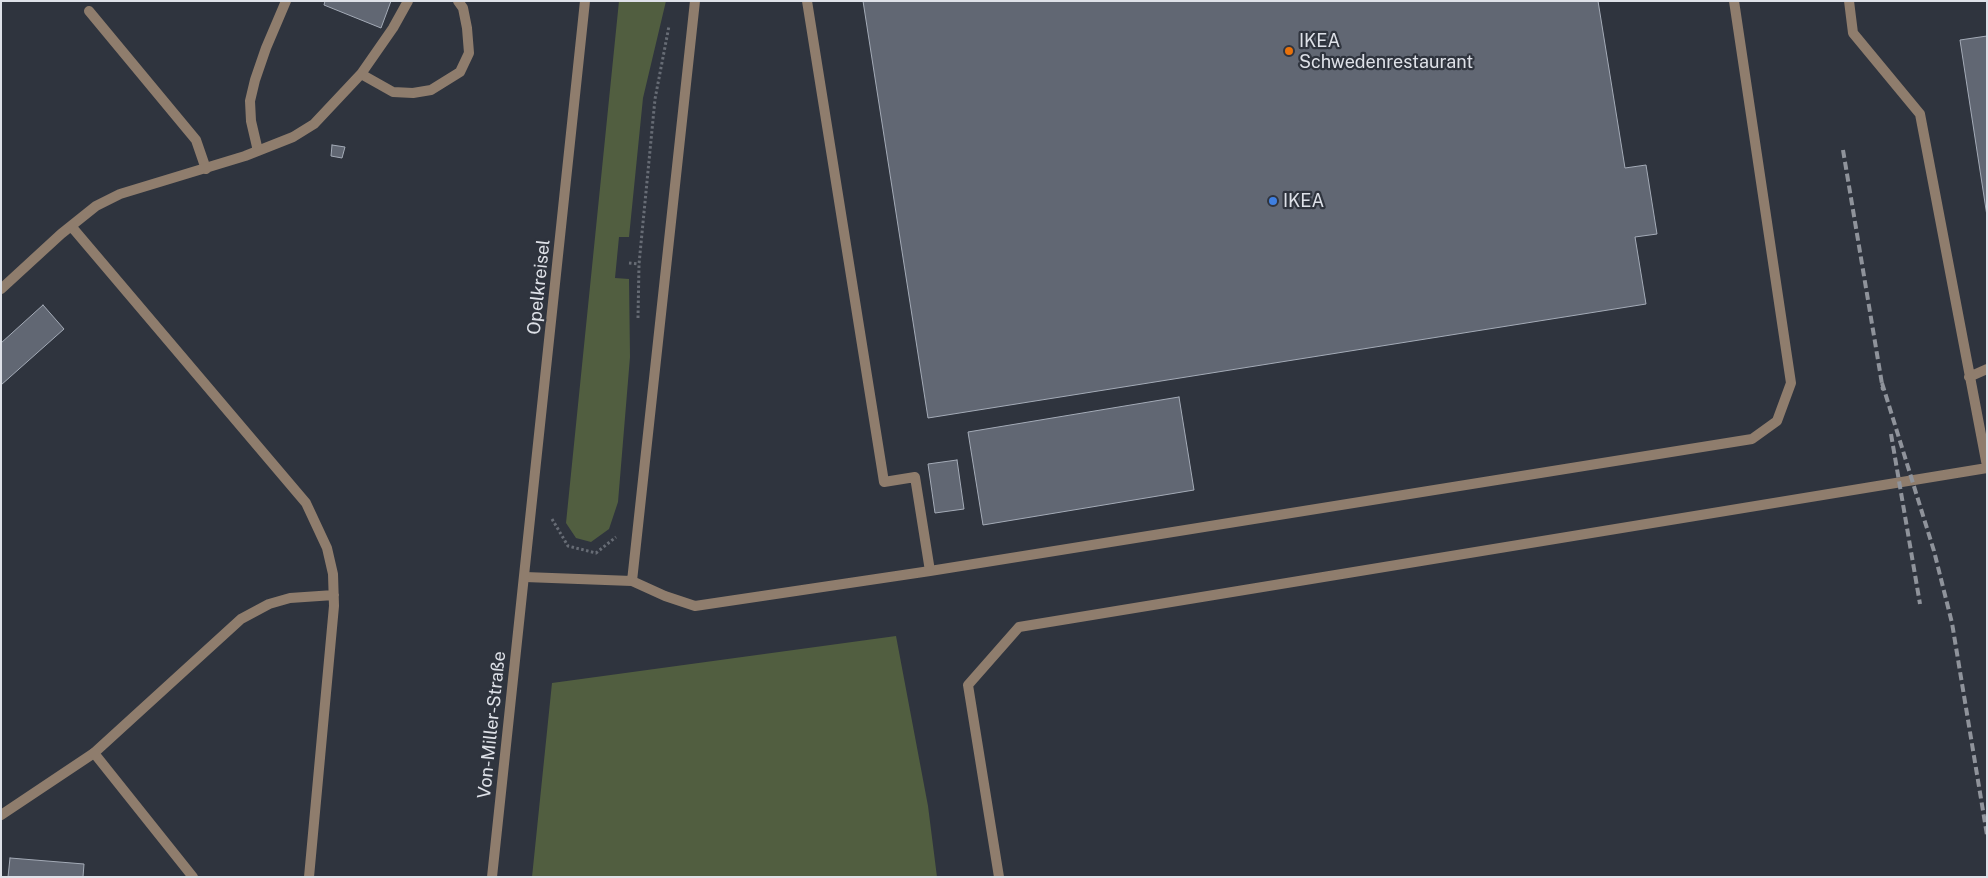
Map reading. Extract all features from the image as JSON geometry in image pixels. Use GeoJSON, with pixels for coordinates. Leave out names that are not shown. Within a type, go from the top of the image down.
{"type":"FeatureCollection","features":[{"type":"Feature","properties":{"kind":"street"},"geometry":{"type":"LineString","coordinates":[[258,151],[251,120],[250,101],[266,48],[286,1]]}},
{"type":"Feature","properties":{"kind":"street"},"geometry":{"type":"LineString","coordinates":[[1,289],[96,206],[120,194],[206,169],[258,151],[293,137],[314,124],[361,74],[393,28],[408,1]]}},
{"type":"Feature","properties":{"kind":"street"},"geometry":{"type":"LineString","coordinates":[[361,74],[393,92],[413,93],[432,90],[460,72],[469,53],[468,28],[463,8],[458,1]]}},
{"type":"Feature","properties":{"kind":"street","name":"Opelkreisel"},"geometry":{"type":"LineString","coordinates":[[525,576],[585,1]]}},
{"type":"Feature","properties":{"kind":"street"},"geometry":{"type":"LineString","coordinates":[[632,581],[695,1]]}},
{"type":"Feature","properties":{"kind":"street"},"geometry":{"type":"LineString","coordinates":[[807,1],[884,482],[915,477],[930,571]]}},
{"type":"Feature","properties":{"kind":"street"},"geometry":{"type":"LineString","coordinates":[[525,576],[632,581],[664,596],[695,606],[930,571],[1752,439],[1777,421],[1791,383],[1734,1]]}},
{"type":"Feature","properties":{"kind":"street"},"geometry":{"type":"LineString","coordinates":[[999,877],[968,685],[1019,627],[1987,467],[1920,114],[1854,33],[1849,1]]}},
{"type":"Feature","properties":{"kind":"street"},"geometry":{"type":"LineString","coordinates":[[89,11],[196,140],[206,169]]}},
{"type":"Feature","properties":{"kind":"street"},"geometry":{"type":"LineString","coordinates":[[71,226],[306,503],[327,548],[333,574],[334,595],[308,877]]}},
{"type":"Feature","properties":{"kind":"street"},"geometry":{"type":"LineString","coordinates":[[1969,378],[1987,370]]}},
{"type":"Feature","properties":{"kind":"street","name":"Von-Miller-Straße"},"geometry":{"type":"LineString","coordinates":[[492,877],[525,576]]}},
{"type":"Feature","properties":{"kind":"street"},"geometry":{"type":"LineString","coordinates":[[1,815],[94,753],[242,619],[269,604],[283,600],[334,595]]}},
{"type":"Feature","properties":{"kind":"street"},"geometry":{"type":"LineString","coordinates":[[94,753],[193,877]]}},
{"type":"Feature","properties":{"kind":"path"},"geometry":{"type":"LineString","coordinates":[[638,320],[639,264],[655,99],[670,21]]}},
{"type":"Feature","properties":{"kind":"path"},"geometry":{"type":"LineString","coordinates":[[629,263],[639,264]]}},
{"type":"Feature","properties":{"kind":"path"},"geometry":{"type":"LineString","coordinates":[[552,520],[568,546],[596,553],[617,536]]}},
{"type":"Feature","properties":{"kind":"green space"},"geometry":{"type":"Polygon","coordinates":[[[619,1],[666,1],[643,98],[629,237],[619,237],[615,278],[629,279],[630,357],[618,502],[609,529],[591,542],[576,538],[566,523],[619,1]]]}},
{"type":"Feature","properties":{"kind":"green space"},"geometry":{"type":"Polygon","coordinates":[[[896,636],[928,806],[937,877],[532,877],[552,683],[896,636]]]}},
{"type":"Feature","properties":{"kind":"building"},"geometry":{"type":"Polygon","coordinates":[[[325,1],[391,1],[381,28],[324,5],[325,1]]]}},
{"type":"Feature","properties":{"kind":"building","name":"IKEA"},"geometry":{"type":"Polygon","coordinates":[[[863,1],[1598,1],[1625,168],[1646,165],[1657,234],[1635,237],[1646,304],[928,418],[863,1]]]}},
{"type":"Feature","properties":{"kind":"building"},"geometry":{"type":"Polygon","coordinates":[[[1987,36],[1987,216],[1960,40],[1987,36]]]}},
{"type":"Feature","properties":{"kind":"building"},"geometry":{"type":"Polygon","coordinates":[[[332,145],[345,147],[342,158],[331,156],[332,145]]]}},
{"type":"Feature","properties":{"kind":"building"},"geometry":{"type":"Polygon","coordinates":[[[43,305],[64,329],[1,385],[1,343],[43,305]]]}},
{"type":"Feature","properties":{"kind":"building"},"geometry":{"type":"Polygon","coordinates":[[[1179,397],[1194,490],[983,525],[968,432],[1179,397]]]}},
{"type":"Feature","properties":{"kind":"building"},"geometry":{"type":"Polygon","coordinates":[[[957,460],[964,509],[935,513],[928,464],[957,460]]]}},
{"type":"Feature","properties":{"kind":"building"},"geometry":{"type":"Polygon","coordinates":[[[10,858],[84,864],[83,877],[8,877],[10,858]]]}},
{"type":"Feature","properties":{"kind":"railway"},"geometry":{"type":"LineString","coordinates":[[1843,150],[1883,390]]}},
{"type":"Feature","properties":{"kind":"railway"},"geometry":{"type":"LineString","coordinates":[[1882,383],[1934,551],[1952,623],[1987,835]]}},
{"type":"Feature","properties":{"kind":"railway"},"geometry":{"type":"LineString","coordinates":[[1891,434],[1920,604]]}},
{"type":"Feature","properties":{"kind":"place","name":"IKEA Schwedenrestaurant"},"geometry":{"type":"Point","coordinates":[1289,51]}},
{"type":"Feature","properties":{"kind":"place","name":"IKEA"},"geometry":{"type":"Point","coordinates":[1273,201]}}]}
